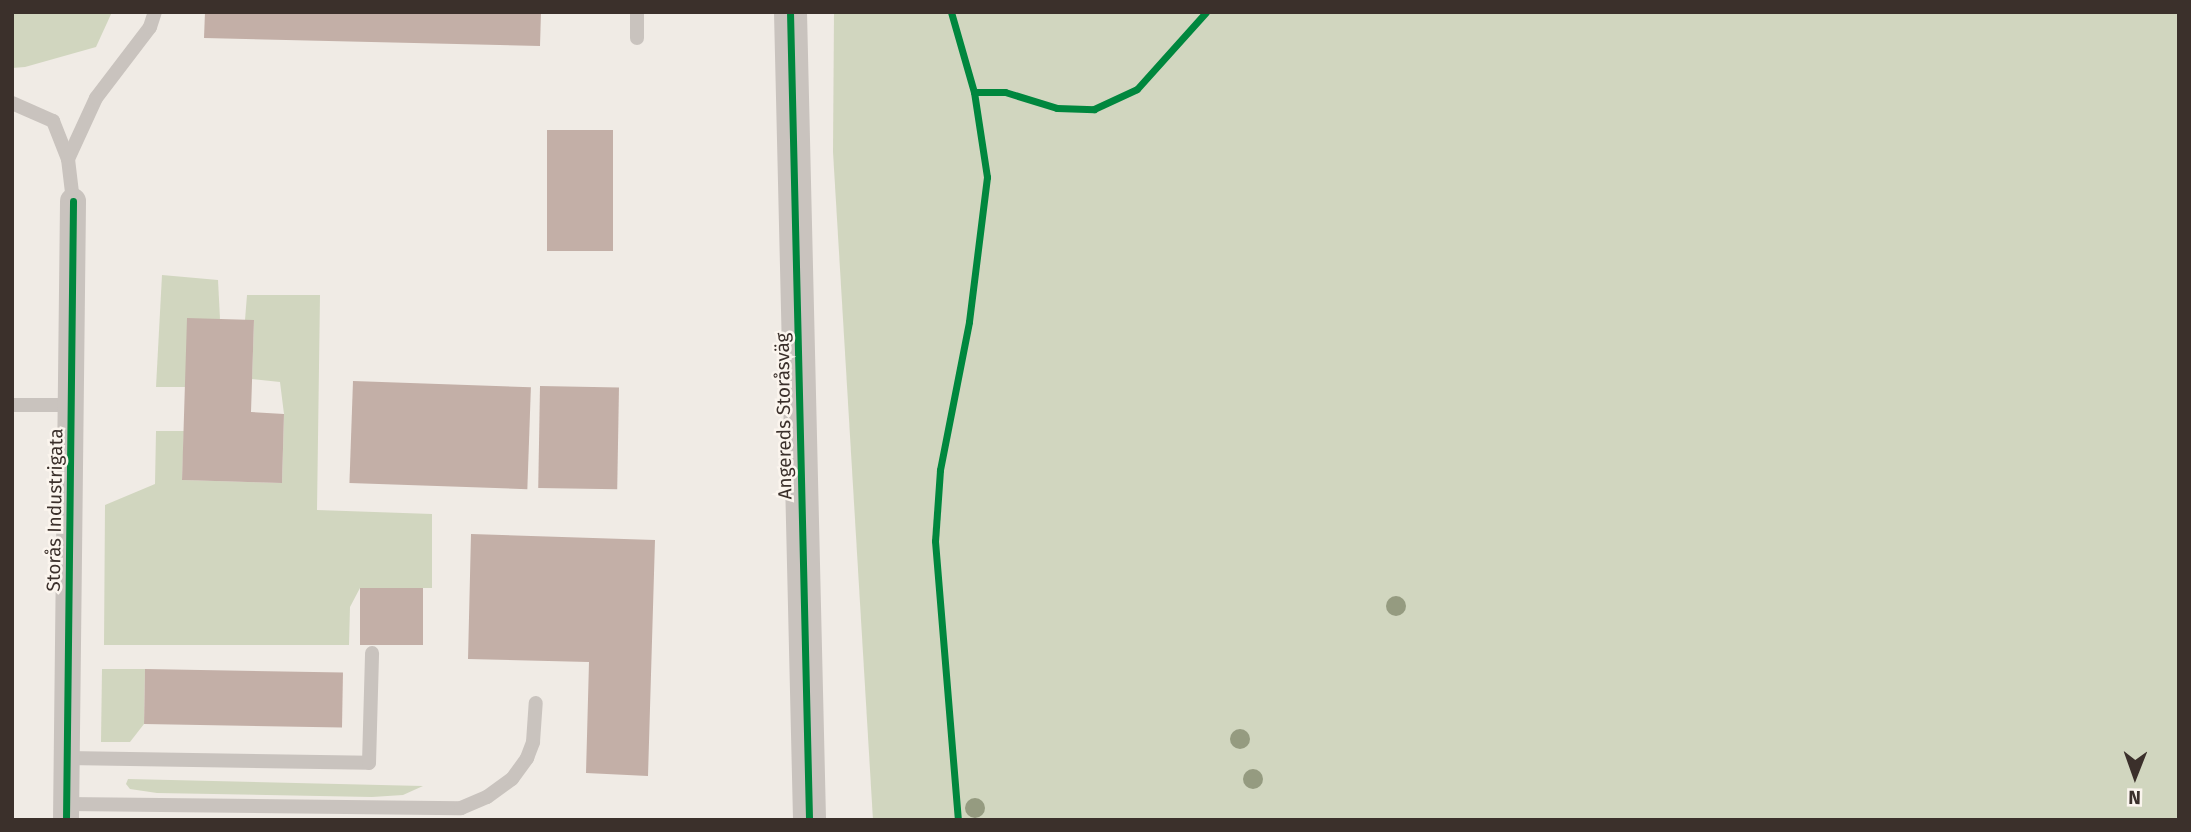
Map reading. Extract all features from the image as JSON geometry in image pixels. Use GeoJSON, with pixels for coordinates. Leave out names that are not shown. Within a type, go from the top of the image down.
{"type":"FeatureCollection","features":[{"type":"Feature","properties":{"kind":"street","name":"Angereds Storåsväg"},"geometry":{"type":"LineString","coordinates":[[790,12],[809,820]]}},
{"type":"Feature","properties":{"kind":"street","name":"Storås Industrigata"},"geometry":{"type":"LineString","coordinates":[[66,812],[73,405],[73,201]]}},
{"type":"Feature","properties":{"kind":"lane"},"geometry":{"type":"LineString","coordinates":[[68,159],[96,97],[150,27],[155,12]]}},
{"type":"Feature","properties":{"kind":"lane"},"geometry":{"type":"LineString","coordinates":[[637,12],[638,38]]}},
{"type":"Feature","properties":{"kind":"lane"},"geometry":{"type":"LineString","coordinates":[[12,103],[53,121],[68,159],[73,201]]}},
{"type":"Feature","properties":{"kind":"lane"},"geometry":{"type":"LineString","coordinates":[[12,405],[73,405]]}},
{"type":"Feature","properties":{"kind":"lane"},"geometry":{"type":"LineString","coordinates":[[67,758],[369,763],[372,653]]}},
{"type":"Feature","properties":{"kind":"lane"},"geometry":{"type":"LineString","coordinates":[[66,812],[461,808],[487,797],[512,779],[527,758],[533,742],[536,703]]}},
{"type":"Feature","properties":{"kind":"green space"},"geometry":{"type":"Polygon","coordinates":[[[12,12],[112,12],[96,47],[25,67],[12,68],[12,12]]]}},
{"type":"Feature","properties":{"kind":"green space"},"geometry":{"type":"Polygon","coordinates":[[[834,12],[2179,12],[2179,820],[873,820],[833,152],[834,12]]]}},
{"type":"Feature","properties":{"kind":"green space"},"geometry":{"type":"Polygon","coordinates":[[[162,275],[218,280],[220,319],[185,387],[156,387],[162,275]]]}},
{"type":"Feature","properties":{"kind":"green space"},"geometry":{"type":"Polygon","coordinates":[[[247,295],[320,295],[317,510],[432,514],[432,588],[360,588],[350,607],[349,645],[104,645],[105,505],[155,484],[156,431],[184,431],[182,480],[282,483],[284,414],[280,382],[252,379],[254,320],[245,320],[247,295]]]}},
{"type":"Feature","properties":{"kind":"green space"},"geometry":{"type":"Polygon","coordinates":[[[102,669],[145,669],[144,724],[130,742],[101,742],[102,669]]]}},
{"type":"Feature","properties":{"kind":"green space"},"geometry":{"type":"Polygon","coordinates":[[[128,779],[423,786],[403,795],[372,797],[157,793],[130,789],[126,784],[128,779]]]}},
{"type":"Feature","properties":{"kind":"building"},"geometry":{"type":"Polygon","coordinates":[[[205,12],[541,12],[540,46],[204,38],[205,12]]]}},
{"type":"Feature","properties":{"kind":"building"},"geometry":{"type":"Polygon","coordinates":[[[547,130],[613,130],[613,251],[547,251],[547,130]]]}},
{"type":"Feature","properties":{"kind":"building"},"geometry":{"type":"Polygon","coordinates":[[[187,318],[254,320],[251,412],[284,414],[282,483],[182,480],[187,318]]]}},
{"type":"Feature","properties":{"kind":"building"},"geometry":{"type":"Polygon","coordinates":[[[353,381],[531,387],[527,489],[349,483],[353,381]]]}},
{"type":"Feature","properties":{"kind":"building"},"geometry":{"type":"Polygon","coordinates":[[[540,386],[619,387],[617,489],[538,488],[540,386]]]}},
{"type":"Feature","properties":{"kind":"building"},"geometry":{"type":"Polygon","coordinates":[[[471,534],[655,540],[648,776],[586,773],[589,662],[468,659],[471,534]]]}},
{"type":"Feature","properties":{"kind":"building"},"geometry":{"type":"Polygon","coordinates":[[[360,588],[423,588],[423,645],[360,645],[360,588]]]}},
{"type":"Feature","properties":{"kind":"building"},"geometry":{"type":"Polygon","coordinates":[[[145,669],[343,672],[342,727],[144,724],[145,669]]]}},
{"type":"Feature","properties":{"kind":"cycle path"},"geometry":{"type":"LineString","coordinates":[[790,12],[809,820]]}},
{"type":"Feature","properties":{"kind":"cycle path"},"geometry":{"type":"LineString","coordinates":[[951,12],[974,92],[987,177],[969,322],[940,470],[935,541],[958,820]]}},
{"type":"Feature","properties":{"kind":"cycle path"},"geometry":{"type":"LineString","coordinates":[[974,92],[1005,92],[1057,108],[1094,109],[1137,89],[1206,12]]}},
{"type":"Feature","properties":{"kind":"cycle path"},"geometry":{"type":"LineString","coordinates":[[66,820],[73,201]]}}]}
